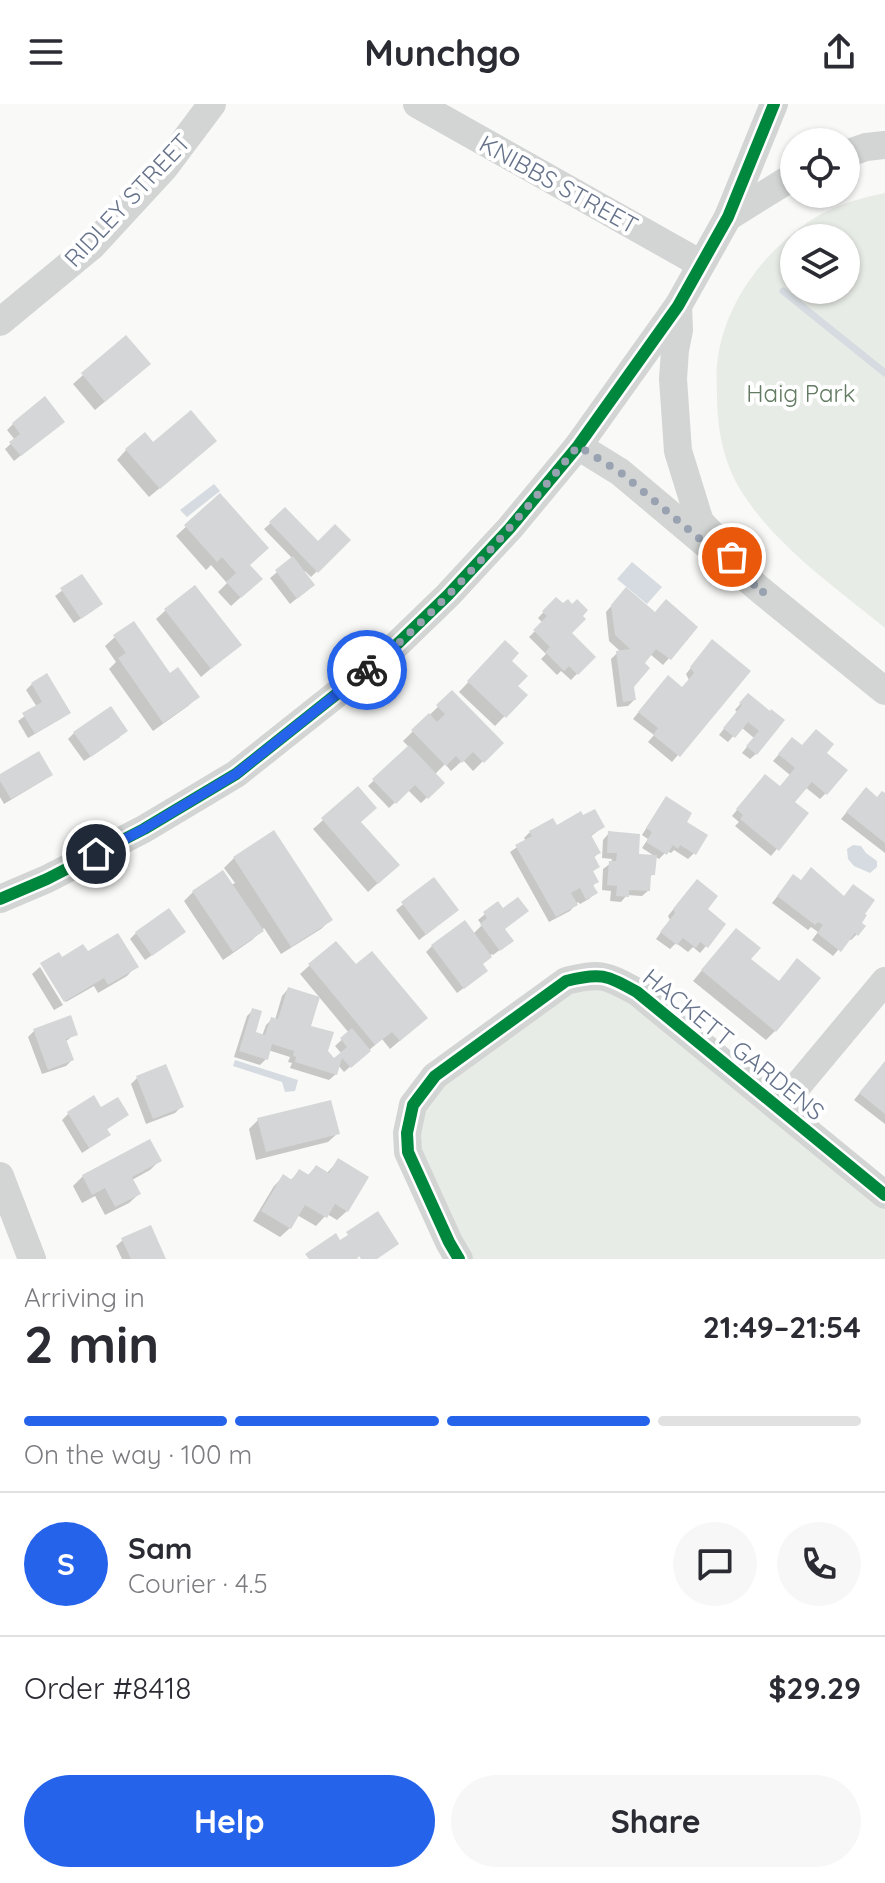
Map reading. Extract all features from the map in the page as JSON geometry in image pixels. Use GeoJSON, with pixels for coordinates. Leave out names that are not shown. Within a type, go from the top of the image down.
{"type":"FeatureCollection","features":[{"type":"Feature","properties":{"kind":"street","name":"RIDLEY STREET"},"geometry":{"type":"LineString","coordinates":[[0,322],[92,246],[164,168],[212,104]]}},
{"type":"Feature","properties":{"kind":"street","name":"KNIBBS STREET"},"geometry":{"type":"LineString","coordinates":[[417,104],[701,264]]}},
{"type":"Feature","properties":{"kind":"street"},"geometry":{"type":"LineString","coordinates":[[0,899],[47,879],[144,829],[236,774],[387,654],[448,595],[510,528],[578,446],[678,306],[728,217],[774,104]]}},
{"type":"Feature","properties":{"kind":"street"},"geometry":{"type":"LineString","coordinates":[[860,149],[885,145]]}},
{"type":"Feature","properties":{"kind":"street"},"geometry":{"type":"LineString","coordinates":[[728,217],[780,185]]}},
{"type":"Feature","properties":{"kind":"street"},"geometry":{"type":"LineString","coordinates":[[678,306],[679,330],[673,379],[678,451],[700,522],[764,593]]}},
{"type":"Feature","properties":{"kind":"street"},"geometry":{"type":"LineString","coordinates":[[578,446],[620,472],[885,691]]}},
{"type":"Feature","properties":{"kind":"street","name":"HACKETT GARDENS"},"geometry":{"type":"LineString","coordinates":[[459,1259],[408,1152],[407,1133],[413,1105],[435,1076],[566,981],[590,975],[609,977],[637,992],[885,1195]]}},
{"type":"Feature","properties":{"kind":"street","name":"HACKETT GARDENS"},"geometry":{"type":"LineString","coordinates":[[779,1108],[885,981]]}},
{"type":"Feature","properties":{"kind":"street"},"geometry":{"type":"LineString","coordinates":[[0,1176],[7,1219],[32,1259]]}},
{"type":"Feature","properties":{"kind":"green space","name":"Haig Park"},"geometry":{"type":"Polygon","coordinates":[[[885,193],[885,628],[791,550],[757,514],[731,471],[718,421],[717,365],[728,319],[751,278],[780,245],[780,304],[860,304],[860,224],[806,224],[835,208],[860,208],[860,200],[885,193]]]}},
{"type":"Feature","properties":{"kind":"green space"},"geometry":{"type":"Polygon","coordinates":[[[608,986],[885,1207],[885,1259],[469,1259],[423,1161],[417,1117],[434,1090],[566,995],[608,986]]]}},
{"type":"Feature","properties":{"kind":"shaded area"},"geometry":{"type":"Polygon","coordinates":[[[214,484],[220,491],[187,517],[180,510],[214,484]]]}},
{"type":"Feature","properties":{"kind":"shaded area"},"geometry":{"type":"Polygon","coordinates":[[[632,562],[662,587],[647,604],[617,579],[632,562]]]}},
{"type":"Feature","properties":{"kind":"shaded area"},"geometry":{"type":"Polygon","coordinates":[[[853,845],[861,846],[877,861],[877,867],[870,873],[854,866],[848,859],[847,849],[853,845]]]}},
{"type":"Feature","properties":{"kind":"shaded area"},"geometry":{"type":"Polygon","coordinates":[[[235,1060],[298,1080],[295,1091],[285,1092],[282,1082],[233,1066],[235,1060]]]}},
{"type":"Feature","properties":{"kind":"building"},"geometry":{"type":"Polygon","coordinates":[[[126,335],[151,364],[105,402],[81,373],[126,335]]]}},
{"type":"Feature","properties":{"kind":"building"},"geometry":{"type":"Polygon","coordinates":[[[45,396],[65,422],[21,456],[9,442],[20,434],[12,423],[45,396]]]}},
{"type":"Feature","properties":{"kind":"building"},"geometry":{"type":"Polygon","coordinates":[[[191,410],[217,441],[160,489],[125,449],[145,432],[153,442],[191,410]]]}},
{"type":"Feature","properties":{"kind":"building"},"geometry":{"type":"Polygon","coordinates":[[[220,493],[269,548],[250,565],[263,579],[241,598],[226,582],[236,573],[222,557],[217,562],[184,525],[220,493]]]}},
{"type":"Feature","properties":{"kind":"building"},"geometry":{"type":"Polygon","coordinates":[[[285,507],[318,541],[335,524],[351,540],[318,573],[269,522],[285,507]]]}},
{"type":"Feature","properties":{"kind":"building"},"geometry":{"type":"Polygon","coordinates":[[[293,556],[315,585],[297,599],[275,570],[293,556]]]}},
{"type":"Feature","properties":{"kind":"building"},"geometry":{"type":"Polygon","coordinates":[[[82,574],[103,604],[81,619],[60,588],[82,574]]]}},
{"type":"Feature","properties":{"kind":"building"},"geometry":{"type":"Polygon","coordinates":[[[195,585],[242,645],[211,669],[164,609],[195,585]]]}},
{"type":"Feature","properties":{"kind":"building"},"geometry":{"type":"Polygon","coordinates":[[[626,587],[655,612],[666,599],[698,627],[671,660],[656,649],[645,663],[650,668],[634,687],[636,700],[623,702],[616,651],[630,649],[615,635],[611,605],[626,587]]]}},
{"type":"Feature","properties":{"kind":"building"},"geometry":{"type":"Polygon","coordinates":[[[556,597],[563,603],[568,599],[572,604],[577,599],[588,610],[583,616],[586,619],[572,633],[596,657],[578,675],[569,666],[564,671],[545,652],[550,647],[533,630],[547,616],[542,611],[556,597]]]}},
{"type":"Feature","properties":{"kind":"building"},"geometry":{"type":"Polygon","coordinates":[[[134,621],[170,673],[178,667],[200,697],[163,723],[118,658],[126,653],[113,635],[134,621]]]}},
{"type":"Feature","properties":{"kind":"building"},"geometry":{"type":"Polygon","coordinates":[[[712,639],[751,671],[680,757],[653,735],[658,728],[638,712],[668,675],[682,687],[694,673],[690,667],[712,639]]]}},
{"type":"Feature","properties":{"kind":"building"},"geometry":{"type":"Polygon","coordinates":[[[505,640],[519,653],[512,661],[528,676],[518,686],[528,695],[506,718],[467,681],[505,640]]]}},
{"type":"Feature","properties":{"kind":"building"},"geometry":{"type":"Polygon","coordinates":[[[47,673],[71,713],[35,734],[22,713],[42,702],[31,683],[47,673]]]}},
{"type":"Feature","properties":{"kind":"building"},"geometry":{"type":"Polygon","coordinates":[[[452,690],[504,743],[484,763],[473,752],[462,763],[456,756],[446,766],[411,730],[429,713],[437,722],[445,714],[436,705],[452,690]]]}},
{"type":"Feature","properties":{"kind":"building"},"geometry":{"type":"Polygon","coordinates":[[[748,693],[785,720],[757,755],[746,746],[759,731],[748,722],[735,738],[723,728],[748,693]]]}},
{"type":"Feature","properties":{"kind":"building"},"geometry":{"type":"Polygon","coordinates":[[[111,706],[128,731],[91,757],[73,732],[111,706]]]}},
{"type":"Feature","properties":{"kind":"building"},"geometry":{"type":"Polygon","coordinates":[[[816,729],[834,744],[827,753],[848,770],[827,795],[812,782],[795,802],[809,813],[779,851],[740,819],[743,815],[736,809],[765,774],[780,786],[795,768],[778,754],[792,737],[802,745],[816,729]]]}},
{"type":"Feature","properties":{"kind":"building"},"geometry":{"type":"Polygon","coordinates":[[[409,745],[445,783],[428,799],[415,785],[396,804],[372,779],[409,745]]]}},
{"type":"Feature","properties":{"kind":"building"},"geometry":{"type":"Polygon","coordinates":[[[39,751],[53,775],[11,799],[0,781],[0,774],[39,751]]]}},
{"type":"Feature","properties":{"kind":"building"},"geometry":{"type":"Polygon","coordinates":[[[358,786],[377,808],[361,822],[400,865],[378,884],[321,818],[358,786]]]}},
{"type":"Feature","properties":{"kind":"building"},"geometry":{"type":"Polygon","coordinates":[[[866,787],[877,797],[882,791],[885,793],[885,843],[846,812],[866,787]]]}},
{"type":"Feature","properties":{"kind":"building"},"geometry":{"type":"Polygon","coordinates":[[[666,796],[692,813],[687,822],[708,835],[696,855],[680,845],[678,849],[673,845],[667,855],[646,842],[652,832],[646,828],[666,796]]]}},
{"type":"Feature","properties":{"kind":"building"},"geometry":{"type":"Polygon","coordinates":[[[595,809],[605,827],[591,835],[601,853],[594,856],[600,867],[593,871],[599,882],[593,885],[598,893],[586,900],[580,888],[571,893],[578,905],[556,917],[515,845],[532,836],[529,831],[553,818],[557,825],[581,811],[583,815],[595,809]]]}},
{"type":"Feature","properties":{"kind":"building"},"geometry":{"type":"Polygon","coordinates":[[[274,830],[333,920],[291,947],[233,857],[274,830]]]}},
{"type":"Feature","properties":{"kind":"building"},"geometry":{"type":"Polygon","coordinates":[[[608,831],[640,834],[639,854],[657,855],[650,891],[629,890],[629,897],[616,896],[617,886],[607,885],[609,861],[616,861],[617,853],[607,853],[608,831]]]}},
{"type":"Feature","properties":{"kind":"building"},"geometry":{"type":"Polygon","coordinates":[[[811,867],[844,896],[853,884],[875,900],[865,914],[862,923],[866,926],[858,936],[855,933],[841,952],[817,933],[823,925],[818,922],[815,925],[777,896],[793,874],[801,880],[811,867]]]}},
{"type":"Feature","properties":{"kind":"building"},"geometry":{"type":"Polygon","coordinates":[[[223,870],[264,931],[233,952],[192,891],[223,870]]]}},
{"type":"Feature","properties":{"kind":"building"},"geometry":{"type":"Polygon","coordinates":[[[434,877],[459,910],[426,935],[401,902],[434,877]]]}},
{"type":"Feature","properties":{"kind":"building"},"geometry":{"type":"Polygon","coordinates":[[[697,879],[718,896],[708,909],[726,924],[708,948],[700,942],[696,948],[683,938],[677,945],[660,932],[675,913],[673,909],[697,879]]]}},
{"type":"Feature","properties":{"kind":"building"},"geometry":{"type":"Polygon","coordinates":[[[518,897],[529,911],[505,929],[514,941],[500,951],[480,924],[487,918],[483,912],[498,901],[503,908],[518,897]]]}},
{"type":"Feature","properties":{"kind":"building"},"geometry":{"type":"Polygon","coordinates":[[[169,908],[186,932],[152,956],[135,932],[169,908]]]}},
{"type":"Feature","properties":{"kind":"building"},"geometry":{"type":"Polygon","coordinates":[[[465,920],[492,957],[483,964],[488,971],[464,989],[431,945],[465,920]]]}},
{"type":"Feature","properties":{"kind":"building"},"geometry":{"type":"Polygon","coordinates":[[[736,928],[761,948],[751,959],[779,981],[797,958],[821,978],[776,1032],[701,970],[736,928]]]}},
{"type":"Feature","properties":{"kind":"building"},"geometry":{"type":"Polygon","coordinates":[[[118,933],[139,967],[108,985],[104,978],[64,1002],[40,963],[59,952],[62,957],[83,944],[88,951],[118,933]]]}},
{"type":"Feature","properties":{"kind":"building"},"geometry":{"type":"Polygon","coordinates":[[[336,941],[356,964],[372,951],[428,1018],[400,1041],[392,1032],[375,1045],[308,964],[336,941]]]}},
{"type":"Feature","properties":{"kind":"building"},"geometry":{"type":"Polygon","coordinates":[[[288,987],[320,997],[311,1026],[334,1032],[328,1051],[334,1058],[347,1047],[340,1038],[352,1028],[371,1051],[351,1068],[342,1058],[337,1075],[295,1062],[294,1051],[272,1044],[268,1060],[239,1051],[252,1008],[262,1011],[256,1032],[265,1035],[271,1017],[278,1019],[288,987]]]}},
{"type":"Feature","properties":{"kind":"building"},"geometry":{"type":"Polygon","coordinates":[[[71,1015],[78,1035],[66,1039],[74,1060],[48,1070],[33,1029],[71,1015]]]}},
{"type":"Feature","properties":{"kind":"building"},"geometry":{"type":"Polygon","coordinates":[[[885,1061],[885,1114],[859,1093],[885,1061]]]}},
{"type":"Feature","properties":{"kind":"building"},"geometry":{"type":"Polygon","coordinates":[[[166,1064],[184,1107],[153,1119],[136,1076],[166,1064]]]}},
{"type":"Feature","properties":{"kind":"building"},"geometry":{"type":"Polygon","coordinates":[[[94,1095],[101,1107],[118,1097],[129,1115],[107,1129],[111,1135],[89,1148],[67,1112],[94,1095]]]}},
{"type":"Feature","properties":{"kind":"building"},"geometry":{"type":"Polygon","coordinates":[[[331,1100],[340,1134],[266,1152],[257,1118],[331,1100]]]}},
{"type":"Feature","properties":{"kind":"building"},"geometry":{"type":"Polygon","coordinates":[[[150,1139],[162,1161],[132,1177],[141,1194],[115,1207],[105,1188],[92,1195],[82,1175],[150,1139]]]}},
{"type":"Feature","properties":{"kind":"building"},"geometry":{"type":"Polygon","coordinates":[[[338,1158],[369,1177],[348,1212],[335,1204],[327,1218],[305,1205],[291,1229],[261,1211],[283,1174],[292,1180],[299,1169],[309,1175],[316,1165],[329,1173],[338,1158]]]}},
{"type":"Feature","properties":{"kind":"building"},"geometry":{"type":"Polygon","coordinates":[[[378,1211],[399,1244],[377,1259],[361,1259],[359,1256],[357,1259],[309,1259],[305,1254],[336,1233],[340,1240],[348,1235],[346,1232],[378,1211]]]}},
{"type":"Feature","properties":{"kind":"building"},"geometry":{"type":"Polygon","coordinates":[[[151,1225],[166,1259],[131,1259],[121,1238],[151,1225]]]}},
{"type":"Feature","properties":{"kind":"waterway"},"geometry":{"type":"LineString","coordinates":[[799,304],[885,373]]}},
{"type":"Feature","properties":{"kind":"cycle path"},"geometry":{"type":"LineString","coordinates":[[0,899],[47,879],[144,829],[236,774],[387,654],[448,595],[510,528],[578,446],[678,306],[728,217],[774,104]]}},
{"type":"Feature","properties":{"kind":"cycle path"},"geometry":{"type":"LineString","coordinates":[[459,1259],[408,1152],[407,1133],[413,1105],[435,1076],[566,981],[588,977],[610,979],[637,992],[885,1195]]}},
{"type":"Feature","properties":{"kind":"way so far"},"geometry":{"type":"LineString","coordinates":[[367,670],[448,595],[510,528],[578,446],[620,472],[764,593],[732,557]]}},
{"type":"Feature","properties":{"kind":"route"},"geometry":{"type":"LineString","coordinates":[[96,854],[236,774],[367,670]]}}]}
